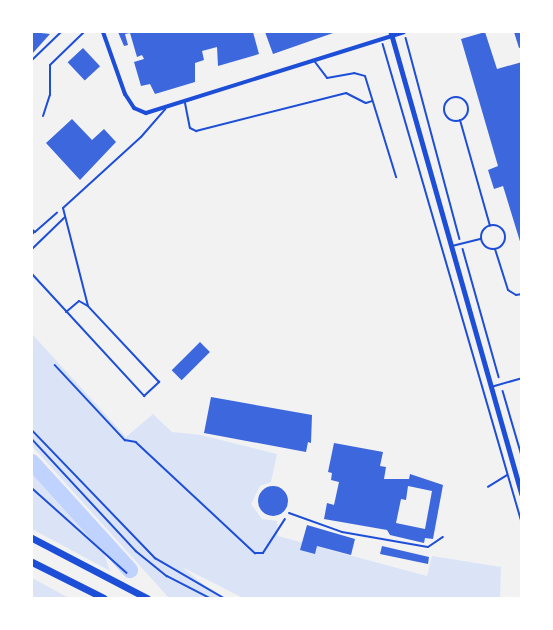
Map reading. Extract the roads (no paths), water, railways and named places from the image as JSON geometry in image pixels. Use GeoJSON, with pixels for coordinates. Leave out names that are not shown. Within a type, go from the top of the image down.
{"type":"FeatureCollection","features":[{"type":"Feature","properties":{"kind":"highway"},"geometry":{"type":"LineString","coordinates":[[32,538],[147,598]]}},
{"type":"Feature","properties":{"kind":"highway"},"geometry":{"type":"LineString","coordinates":[[32,562],[104,598]]}},
{"type":"Feature","properties":{"kind":"street"},"geometry":{"type":"LineString","coordinates":[[103,32],[125,94],[134,108],[146,113],[185,103],[404,32]]}},
{"type":"Feature","properties":{"kind":"street"},"geometry":{"type":"LineString","coordinates":[[392,34],[522,494]]}},
{"type":"Feature","properties":{"kind":"street"},"geometry":{"type":"LineString","coordinates":[[515,473],[522,472]]}},
{"type":"Feature","properties":{"kind":"lane"},"geometry":{"type":"LineString","coordinates":[[32,60],[61,32]]}},
{"type":"Feature","properties":{"kind":"lane"},"geometry":{"type":"LineString","coordinates":[[43,116],[50,95],[50,65],[84,32]]}},
{"type":"Feature","properties":{"kind":"lane"},"geometry":{"type":"LineString","coordinates":[[315,62],[327,78],[361,73],[396,177]]}},
{"type":"Feature","properties":{"kind":"lane"},"geometry":{"type":"LineString","coordinates":[[185,103],[190,128],[196,130],[346,93],[366,103],[372,101]]}},
{"type":"Feature","properties":{"kind":"lane"},"geometry":{"type":"LineString","coordinates":[[460,120],[453,120],[445,113],[446,105],[453,98],[464,101],[468,108],[460,120],[490,226]]}},
{"type":"Feature","properties":{"kind":"lane"},"geometry":{"type":"LineString","coordinates":[[88,306],[63,208],[141,137],[165,109]]}},
{"type":"Feature","properties":{"kind":"lane"},"geometry":{"type":"LineString","coordinates":[[32,249],[65,217]]}},
{"type":"Feature","properties":{"kind":"lane"},"geometry":{"type":"LineString","coordinates":[[452,246],[481,239],[490,226]]}},
{"type":"Feature","properties":{"kind":"lane"},"geometry":{"type":"LineString","coordinates":[[481,239],[488,248],[495,249],[504,242],[504,234],[497,226],[490,226]]}},
{"type":"Feature","properties":{"kind":"lane"},"geometry":{"type":"LineString","coordinates":[[495,249],[508,290],[516,295],[522,294]]}},
{"type":"Feature","properties":{"kind":"lane"},"geometry":{"type":"LineString","coordinates":[[32,274],[66,312],[144,396],[159,382],[88,306],[79,301],[66,312]]}},
{"type":"Feature","properties":{"kind":"lane"},"geometry":{"type":"LineString","coordinates":[[491,387],[522,378]]}},
{"type":"Feature","properties":{"kind":"lane"},"geometry":{"type":"LineString","coordinates":[[289,513],[342,532],[428,547],[443,537]]}},
{"type":"Feature","properties":{"kind":"waterway"},"geometry":{"type":"LineString","coordinates":[[32,462],[130,570]]}}]}
